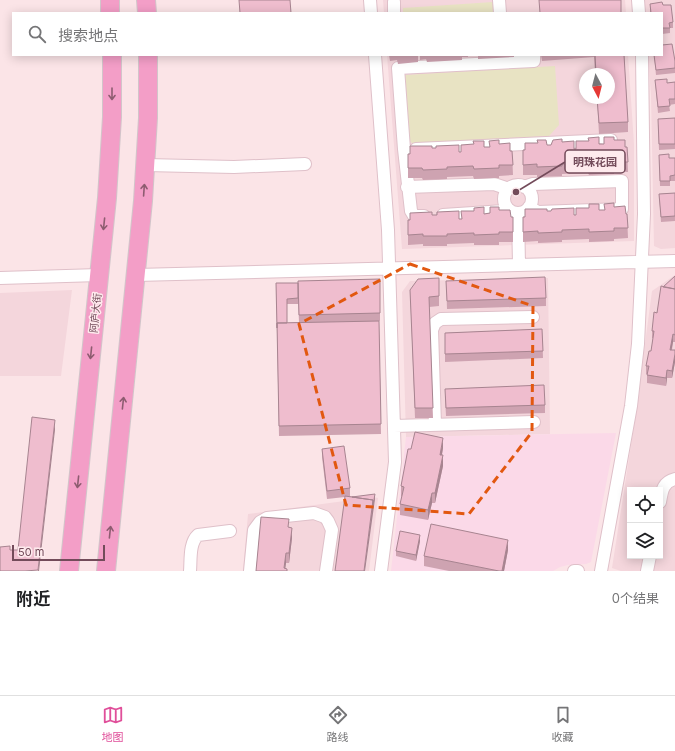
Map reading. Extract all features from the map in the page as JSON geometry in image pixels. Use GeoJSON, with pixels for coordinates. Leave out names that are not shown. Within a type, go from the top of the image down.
{"type":"FeatureCollection","features":[{"type":"Feature","properties":{"kind":"highway"},"geometry":{"type":"LineString","coordinates":[[110,0],[110,12]]}},
{"type":"Feature","properties":{"kind":"highway"},"geometry":{"type":"LineString","coordinates":[[146,0],[147,12]]}},
{"type":"Feature","properties":{"kind":"highway","name":"阿庐大街"},"geometry":{"type":"LineString","coordinates":[[69,571],[110,157],[112,117],[112,56]]}},
{"type":"Feature","properties":{"kind":"highway"},"geometry":{"type":"LineString","coordinates":[[106,571],[146,165],[148,56]]}},
{"type":"Feature","properties":{"kind":"street"},"geometry":{"type":"LineString","coordinates":[[370,0],[371,12]]}},
{"type":"Feature","properties":{"kind":"street"},"geometry":{"type":"LineString","coordinates":[[499,0],[500,12]]}},
{"type":"Feature","properties":{"kind":"street"},"geometry":{"type":"LineString","coordinates":[[638,0],[639,12]]}},
{"type":"Feature","properties":{"kind":"street"},"geometry":{"type":"LineString","coordinates":[[375,56],[390,268],[395,462],[381,571]]}},
{"type":"Feature","properties":{"kind":"street"},"geometry":{"type":"LineString","coordinates":[[514,211],[506,207],[504,198],[509,189],[518,185],[528,190],[532,199],[529,207],[522,212],[514,211],[499,213],[414,216],[411,211],[407,187],[398,68],[534,61],[534,56]]}},
{"type":"Feature","properties":{"kind":"street"},"geometry":{"type":"LineString","coordinates":[[601,571],[631,406],[638,344],[644,176],[642,56]]}},
{"type":"Feature","properties":{"kind":"street"},"geometry":{"type":"LineString","coordinates":[[404,149],[611,140]]}},
{"type":"Feature","properties":{"kind":"street"},"geometry":{"type":"LineString","coordinates":[[146,165],[234,167],[305,164]]}},
{"type":"Feature","properties":{"kind":"street"},"geometry":{"type":"LineString","coordinates":[[524,187],[533,184],[622,181],[622,209],[538,212],[529,207]]}},
{"type":"Feature","properties":{"kind":"street"},"geometry":{"type":"LineString","coordinates":[[407,187],[494,184],[509,189]]}},
{"type":"Feature","properties":{"kind":"street"},"geometry":{"type":"LineString","coordinates":[[514,211],[518,265]]}},
{"type":"Feature","properties":{"kind":"street"},"geometry":{"type":"LineString","coordinates":[[136,275],[675,261]]}},
{"type":"Feature","properties":{"kind":"street"},"geometry":{"type":"LineString","coordinates":[[0,278],[99,275]]}},
{"type":"Feature","properties":{"kind":"street"},"geometry":{"type":"LineString","coordinates":[[435,425],[432,330],[435,323],[441,319],[533,316]]}},
{"type":"Feature","properties":{"kind":"street"},"geometry":{"type":"LineString","coordinates":[[394,426],[534,422]]}},
{"type":"Feature","properties":{"kind":"street"},"geometry":{"type":"LineString","coordinates":[[663,487],[675,478]]}},
{"type":"Feature","properties":{"kind":"street"},"geometry":{"type":"LineString","coordinates":[[250,571],[254,530],[260,522],[267,518],[314,513],[325,517],[332,530],[326,571]]}},
{"type":"Feature","properties":{"kind":"street"},"geometry":{"type":"LineString","coordinates":[[190,571],[193,542],[195,538],[198,535],[230,531]]}},
{"type":"Feature","properties":{"kind":"street"},"geometry":{"type":"LineString","coordinates":[[647,571],[649,559]]}},
{"type":"Feature","properties":{"kind":"highlighted area"},"geometry":{"type":"Polygon","coordinates":[[[410,264],[533,306],[532,432],[469,514],[346,505],[299,324],[410,264]]]}},
{"type":"Feature","properties":{"kind":"shaded area"},"geometry":{"type":"Polygon","coordinates":[[[383,0],[625,0],[626,12],[384,12],[383,0]]]}},
{"type":"Feature","properties":{"kind":"shaded area"},"geometry":{"type":"Polygon","coordinates":[[[644,0],[675,0],[675,248],[661,249],[654,246],[651,96],[648,56],[663,56],[663,12],[645,12],[644,0]]]}},
{"type":"Feature","properties":{"kind":"shaded area"},"geometry":{"type":"Polygon","coordinates":[[[493,2],[494,12],[403,12],[403,8],[493,2]]]}},
{"type":"Feature","properties":{"kind":"shaded area"},"geometry":{"type":"Polygon","coordinates":[[[387,56],[628,56],[634,144],[634,241],[402,249],[387,56]]]}},
{"type":"Feature","properties":{"kind":"shaded area"},"geometry":{"type":"Polygon","coordinates":[[[555,66],[559,125],[549,136],[412,143],[409,140],[405,75],[555,66]]]}},
{"type":"Feature","properties":{"kind":"shaded area"},"geometry":{"type":"Polygon","coordinates":[[[675,275],[675,571],[621,571],[612,568],[634,426],[652,291],[675,275]]]}},
{"type":"Feature","properties":{"kind":"shaded area"},"geometry":{"type":"Polygon","coordinates":[[[548,278],[550,434],[406,437],[402,292],[410,281],[548,278]]]}},
{"type":"Feature","properties":{"kind":"shaded area"},"geometry":{"type":"Polygon","coordinates":[[[72,290],[61,376],[0,376],[0,293],[72,290]]]}},
{"type":"Feature","properties":{"kind":"shaded area"},"geometry":{"type":"Polygon","coordinates":[[[616,433],[591,562],[586,564],[568,565],[553,571],[391,571],[406,437],[616,433]]]}},
{"type":"Feature","properties":{"kind":"shaded area"},"geometry":{"type":"Polygon","coordinates":[[[374,497],[378,498],[369,571],[243,571],[248,514],[374,497]]]}},
{"type":"Feature","properties":{"kind":"building"},"geometry":{"type":"Polygon","coordinates":[[[239,0],[290,0],[291,12],[240,12],[239,0]]]}},
{"type":"Feature","properties":{"kind":"building"},"geometry":{"type":"Polygon","coordinates":[[[539,0],[621,0],[621,12],[540,12],[539,0]]]}},
{"type":"Feature","properties":{"kind":"building"},"geometry":{"type":"Polygon","coordinates":[[[662,2],[663,5],[671,5],[673,22],[669,23],[670,28],[663,28],[663,12],[651,12],[650,4],[662,2]]]}},
{"type":"Feature","properties":{"kind":"building"},"geometry":{"type":"Polygon","coordinates":[[[672,44],[675,68],[656,70],[654,56],[663,56],[663,45],[672,44]]]}},
{"type":"Feature","properties":{"kind":"building"},"geometry":{"type":"Polygon","coordinates":[[[595,56],[624,56],[628,122],[599,123],[597,104],[615,104],[615,68],[596,68],[595,56]]]}},
{"type":"Feature","properties":{"kind":"building"},"geometry":{"type":"Polygon","coordinates":[[[667,79],[667,83],[675,82],[675,99],[669,99],[670,106],[658,107],[655,80],[667,79]]]}},
{"type":"Feature","properties":{"kind":"building"},"geometry":{"type":"Polygon","coordinates":[[[675,118],[675,144],[659,144],[658,119],[675,118]]]}},
{"type":"Feature","properties":{"kind":"building"},"geometry":{"type":"Polygon","coordinates":[[[599,137],[599,144],[604,144],[604,137],[614,137],[614,140],[625,140],[628,162],[589,165],[588,163],[562,164],[562,166],[537,167],[537,164],[523,165],[523,150],[525,150],[525,143],[538,143],[537,140],[546,140],[547,145],[551,145],[553,140],[562,139],[562,142],[574,141],[574,149],[576,149],[576,141],[589,141],[588,138],[599,137]]]}},
{"type":"Feature","properties":{"kind":"building"},"geometry":{"type":"Polygon","coordinates":[[[499,140],[499,144],[510,143],[513,165],[499,165],[499,168],[474,169],[473,166],[423,170],[422,168],[408,168],[408,154],[410,154],[410,146],[432,146],[432,148],[436,148],[436,146],[459,145],[459,152],[461,152],[461,145],[474,144],[473,141],[484,141],[484,147],[490,147],[489,141],[499,140]]]}},
{"type":"Feature","properties":{"kind":"building"},"geometry":{"type":"Polygon","coordinates":[[[669,154],[669,158],[675,158],[675,175],[670,176],[670,181],[660,181],[659,155],[669,154]]]}},
{"type":"Feature","properties":{"kind":"building"},"geometry":{"type":"Polygon","coordinates":[[[675,193],[675,216],[661,217],[659,194],[675,193]]]}},
{"type":"Feature","properties":{"kind":"building"},"geometry":{"type":"Polygon","coordinates":[[[614,203],[614,207],[625,206],[628,228],[614,228],[614,231],[589,232],[589,229],[562,230],[562,232],[523,232],[523,217],[525,217],[525,209],[547,209],[547,211],[551,211],[552,209],[574,208],[574,215],[576,215],[576,208],[589,208],[589,204],[599,204],[599,210],[605,210],[604,204],[614,203]]]}},
{"type":"Feature","properties":{"kind":"building"},"geometry":{"type":"Polygon","coordinates":[[[484,207],[484,214],[490,213],[490,207],[499,207],[499,210],[510,210],[511,217],[513,217],[513,232],[474,235],[474,233],[447,234],[447,236],[423,236],[423,234],[408,235],[408,220],[410,220],[410,213],[432,212],[432,215],[437,215],[437,212],[459,211],[459,219],[462,219],[461,211],[474,211],[474,208],[484,207]]]}},
{"type":"Feature","properties":{"kind":"building"},"geometry":{"type":"Polygon","coordinates":[[[675,276],[675,289],[663,287],[675,276]]]}},
{"type":"Feature","properties":{"kind":"building"},"geometry":{"type":"Polygon","coordinates":[[[545,277],[546,298],[447,301],[446,281],[545,277]]]}},
{"type":"Feature","properties":{"kind":"building"},"geometry":{"type":"Polygon","coordinates":[[[439,278],[439,296],[429,297],[433,408],[415,408],[410,290],[418,279],[439,278]]]}},
{"type":"Feature","properties":{"kind":"building"},"geometry":{"type":"Polygon","coordinates":[[[380,279],[380,313],[299,315],[298,281],[380,279]]]}},
{"type":"Feature","properties":{"kind":"building"},"geometry":{"type":"Polygon","coordinates":[[[276,283],[298,283],[298,298],[287,299],[287,323],[277,323],[277,328],[276,283]]]}},
{"type":"Feature","properties":{"kind":"building"},"geometry":{"type":"Polygon","coordinates":[[[661,286],[675,289],[675,335],[673,334],[670,350],[675,350],[675,354],[672,371],[667,370],[666,378],[647,375],[649,366],[646,366],[649,351],[651,351],[654,331],[652,331],[654,312],[657,313],[661,286]]]}},
{"type":"Feature","properties":{"kind":"building"},"geometry":{"type":"Polygon","coordinates":[[[379,321],[381,424],[279,426],[277,323],[379,321]]]}},
{"type":"Feature","properties":{"kind":"building"},"geometry":{"type":"Polygon","coordinates":[[[542,329],[543,351],[445,354],[445,333],[542,329]]]}},
{"type":"Feature","properties":{"kind":"building"},"geometry":{"type":"Polygon","coordinates":[[[544,385],[545,405],[446,408],[445,389],[544,385]]]}},
{"type":"Feature","properties":{"kind":"building"},"geometry":{"type":"Polygon","coordinates":[[[32,417],[55,420],[38,570],[0,571],[0,547],[10,546],[10,550],[18,550],[32,417]]]}},
{"type":"Feature","properties":{"kind":"building"},"geometry":{"type":"Polygon","coordinates":[[[415,432],[443,438],[440,455],[443,455],[435,493],[432,493],[428,510],[400,504],[404,487],[401,486],[408,449],[411,449],[415,432]]]}},
{"type":"Feature","properties":{"kind":"building"},"geometry":{"type":"Polygon","coordinates":[[[344,446],[350,488],[327,491],[322,449],[344,446]]]}},
{"type":"Feature","properties":{"kind":"building"},"geometry":{"type":"Polygon","coordinates":[[[375,494],[373,505],[373,500],[352,497],[375,494]]]}},
{"type":"Feature","properties":{"kind":"building"},"geometry":{"type":"Polygon","coordinates":[[[345,496],[373,500],[364,571],[335,571],[345,496]]]}},
{"type":"Feature","properties":{"kind":"building"},"geometry":{"type":"Polygon","coordinates":[[[261,517],[289,519],[288,527],[292,528],[289,553],[286,553],[284,568],[287,569],[287,571],[256,571],[261,517]]]}},
{"type":"Feature","properties":{"kind":"building"},"geometry":{"type":"Polygon","coordinates":[[[431,524],[508,540],[502,571],[424,556],[431,524]]]}},
{"type":"Feature","properties":{"kind":"building"},"geometry":{"type":"Polygon","coordinates":[[[400,531],[420,535],[416,555],[396,551],[400,531]]]}},
{"type":"Feature","properties":{"kind":"place","name":"明珠花园"},"geometry":{"type":"Point","coordinates":[516,192]}}]}
